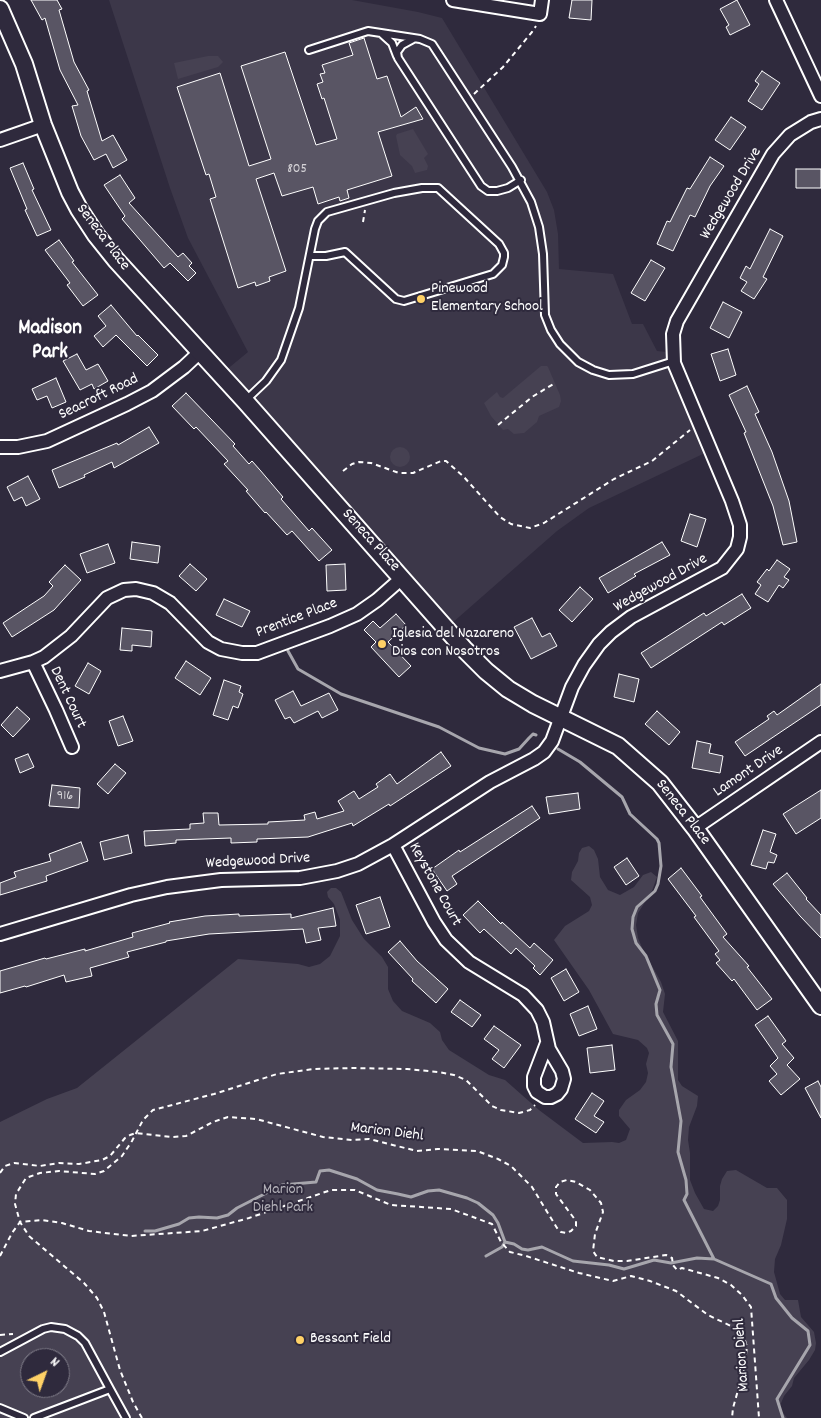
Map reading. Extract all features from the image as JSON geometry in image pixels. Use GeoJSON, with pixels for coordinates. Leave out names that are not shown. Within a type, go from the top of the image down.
{"type":"FeatureCollection","features":[{"type":"Feature","properties":{"kind":"street"},"geometry":{"type":"LineString","coordinates":[[453,0],[540,14],[542,0]]}},
{"type":"Feature","properties":{"kind":"street"},"geometry":{"type":"LineString","coordinates":[[776,0],[821,96]]}},
{"type":"Feature","properties":{"kind":"street","name":"Seneca Place"},"geometry":{"type":"LineString","coordinates":[[0,9],[24,64],[44,125],[70,192],[96,235],[116,260],[245,401],[465,650],[486,671],[508,689],[533,704],[608,741],[638,762],[660,783],[695,828],[821,1006]]}},
{"type":"Feature","properties":{"kind":"street","name":"Wedgewood Drive"},"geometry":{"type":"LineString","coordinates":[[0,934],[131,895],[166,887],[221,880],[300,878],[325,874],[358,864],[393,845],[490,782],[544,752],[552,741],[572,687],[584,665],[599,644],[642,610],[722,568],[737,549],[740,525],[732,501],[674,361],[672,341],[677,321],[773,154],[790,135],[811,122],[821,119]]}},
{"type":"Feature","properties":{"kind":"street"},"geometry":{"type":"LineString","coordinates":[[0,140],[44,125]]}},
{"type":"Feature","properties":{"kind":"street","name":"Seacroft Road"},"geometry":{"type":"LineString","coordinates":[[0,447],[18,447],[48,440],[127,404],[160,385],[200,352]]}},
{"type":"Feature","properties":{"kind":"street","name":"Prentice Place"},"geometry":{"type":"LineString","coordinates":[[0,671],[44,657],[71,636],[107,598],[124,590],[136,589],[153,593],[170,603],[208,642],[221,649],[242,654],[257,652],[330,626],[357,614],[402,578]]}},
{"type":"Feature","properties":{"kind":"street","name":"Dent Court"},"geometry":{"type":"LineString","coordinates":[[32,662],[72,747]]}},
{"type":"Feature","properties":{"kind":"street","name":"Lamont Drive"},"geometry":{"type":"LineString","coordinates":[[695,828],[821,742]]}},
{"type":"Feature","properties":{"kind":"street","name":"Keystone Court"},"geometry":{"type":"LineString","coordinates":[[393,845],[434,922],[446,940],[474,965],[528,999],[537,1010],[543,1022],[551,1054],[562,1071],[563,1084],[557,1094],[551,1097],[539,1095]]}},
{"type":"Feature","properties":{"kind":"street"},"geometry":{"type":"LineString","coordinates":[[539,1095],[534,1086],[534,1077],[547,1043]]}},
{"type":"Feature","properties":{"kind":"lane"},"geometry":{"type":"LineString","coordinates":[[309,50],[362,32],[379,32],[416,39],[427,42],[437,49],[521,180],[531,202],[541,237],[545,315],[551,330],[565,350],[585,366],[609,374],[633,374],[674,361]]}},
{"type":"Feature","properties":{"kind":"lane"},"geometry":{"type":"LineString","coordinates":[[379,32],[392,43],[398,58],[481,186],[488,191],[497,191],[508,188],[521,180]]}},
{"type":"Feature","properties":{"kind":"lane"},"geometry":{"type":"LineString","coordinates":[[398,58],[398,52],[402,45],[408,40],[416,39]]}},
{"type":"Feature","properties":{"kind":"lane"},"geometry":{"type":"LineString","coordinates":[[245,401],[266,381],[281,360],[295,323],[310,256],[317,225],[328,212],[394,193],[430,188],[442,191],[499,244],[504,253],[502,265],[493,274],[404,301],[396,299],[345,252],[326,256],[310,256]]}},
{"type":"Feature","properties":{"kind":"lane"},"geometry":{"type":"LineString","coordinates":[[0,1352],[43,1329],[51,1327],[65,1329],[78,1336],[85,1343],[126,1418]]}},
{"type":"Feature","properties":{"kind":"lane"},"geometry":{"type":"LineString","coordinates":[[34,1418],[110,1389]]}},
{"type":"Feature","properties":{"kind":"lane"},"geometry":{"type":"LineString","coordinates":[[0,1408],[24,1418]]}},
{"type":"Feature","properties":{"kind":"path"},"geometry":{"type":"LineString","coordinates":[[469,99],[503,67],[521,46],[532,32],[540,14]]}},
{"type":"Feature","properties":{"kind":"path"},"geometry":{"type":"LineString","coordinates":[[498,425],[532,397],[555,383]]}},
{"type":"Feature","properties":{"kind":"path"},"geometry":{"type":"LineString","coordinates":[[343,471],[352,464],[360,462],[371,463],[399,473],[412,474],[441,461],[446,461],[456,468],[500,517],[511,524],[530,528],[544,523],[608,483],[652,461],[690,430]]}},
{"type":"Feature","properties":{"kind":"path"},"geometry":{"type":"LineString","coordinates":[[142,1418],[133,1402],[120,1370],[104,1312],[97,1298],[84,1283],[29,1236],[20,1222],[15,1204],[16,1194],[26,1178],[40,1173],[59,1171],[94,1174],[104,1171],[122,1156],[147,1115],[153,1110],[214,1094],[277,1074],[313,1069],[407,1069],[454,1075],[466,1080],[492,1106],[510,1113],[519,1114],[530,1110],[539,1095]]}},
{"type":"Feature","properties":{"kind":"path","name":"Marion Diehl"},"geometry":{"type":"LineString","coordinates":[[136,1134],[172,1137],[186,1136],[213,1122],[228,1117],[256,1119],[323,1137],[368,1140],[417,1151],[438,1149],[477,1151],[498,1158],[511,1166],[532,1188],[561,1232],[571,1231],[576,1226],[576,1221],[556,1194],[556,1187],[560,1182],[567,1180],[576,1182],[590,1190],[597,1197],[603,1212],[595,1234],[593,1251],[598,1256],[614,1261],[642,1260],[666,1256],[672,1258],[673,1265],[677,1270],[682,1268],[718,1278],[731,1285],[742,1295],[751,1307],[759,1418]]}},
{"type":"Feature","properties":{"kind":"path"},"geometry":{"type":"LineString","coordinates":[[0,1173],[5,1166],[14,1164],[40,1166],[68,1163],[80,1164],[102,1160],[110,1156],[125,1138],[136,1134]]}},
{"type":"Feature","properties":{"kind":"path","name":"Marion Diehl"},"geometry":{"type":"LineString","coordinates":[[20,1222],[42,1220],[62,1223],[89,1232],[131,1236],[202,1231],[249,1218],[332,1190],[355,1190],[391,1204],[451,1209],[492,1224],[508,1251],[579,1273],[613,1281],[631,1276],[650,1281],[676,1291],[708,1315],[738,1329],[744,1337],[747,1346],[744,1369],[732,1418]]}},
{"type":"Feature","properties":{"kind":"path"},"geometry":{"type":"LineString","coordinates":[[0,1256],[12,1232],[20,1222]]}},
{"type":"Feature","properties":{"kind":"shaded area","name":"Pinewood Elementary School"},"geometry":{"type":"Polygon","coordinates":[[[109,0],[352,0],[442,18],[547,192],[554,210],[558,234],[559,269],[613,274],[632,324],[643,324],[657,351],[667,352],[674,378],[705,453],[589,508],[557,531],[451,624],[225,371],[248,352],[188,238],[109,0]]]}},
{"type":"Feature","properties":{"kind":"green space"},"geometry":{"type":"Polygon","coordinates":[[[208,56],[218,56],[223,62],[218,67],[178,79],[174,63],[208,56]]]}},
{"type":"Feature","properties":{"kind":"green space"},"geometry":{"type":"Polygon","coordinates":[[[413,129],[428,154],[424,158],[428,166],[427,170],[415,173],[412,166],[400,155],[396,136],[413,129]]]}},
{"type":"Feature","properties":{"kind":"green space"},"geometry":{"type":"Polygon","coordinates":[[[541,366],[548,367],[560,395],[559,407],[539,416],[537,422],[524,433],[514,434],[508,429],[503,430],[491,416],[484,403],[497,392],[503,398],[541,366]]]}},
{"type":"Feature","properties":{"kind":"green space"},"geometry":{"type":"Polygon","coordinates":[[[400,447],[407,450],[410,457],[407,464],[400,467],[393,464],[390,457],[393,450],[400,447]]]}},
{"type":"Feature","properties":{"kind":"green space","name":"Marion Diehl Park"},"geometry":{"type":"Polygon","coordinates":[[[589,846],[594,850],[598,859],[600,877],[608,890],[620,895],[634,887],[643,875],[651,872],[657,877],[652,891],[638,913],[636,925],[638,938],[643,950],[661,982],[665,994],[663,1012],[678,1041],[678,1080],[682,1086],[698,1096],[697,1106],[689,1127],[690,1180],[704,1209],[713,1211],[718,1206],[722,1179],[727,1171],[736,1170],[767,1188],[777,1188],[787,1200],[787,1219],[781,1245],[775,1259],[774,1272],[780,1294],[785,1300],[798,1300],[801,1317],[814,1332],[816,1343],[815,1350],[794,1378],[792,1386],[784,1396],[779,1408],[787,1418],[0,1418],[0,1122],[47,1099],[77,1088],[238,959],[298,964],[309,967],[320,964],[330,956],[340,936],[340,920],[327,892],[331,888],[336,888],[341,892],[352,920],[364,939],[382,957],[388,967],[388,989],[393,1001],[402,1011],[430,1023],[440,1032],[442,1040],[449,1050],[489,1075],[505,1080],[539,1110],[583,1143],[619,1143],[626,1140],[630,1129],[619,1116],[619,1110],[626,1100],[640,1090],[646,1082],[648,1073],[646,1064],[649,1053],[647,1048],[638,1040],[613,1034],[589,990],[554,940],[565,926],[589,911],[592,905],[590,897],[571,880],[582,848],[589,846]]]}},
{"type":"Feature","properties":{"kind":"building"},"geometry":{"type":"Polygon","coordinates":[[[31,0],[57,0],[62,9],[59,10],[74,62],[89,90],[87,91],[102,141],[113,135],[127,160],[113,168],[106,154],[94,160],[81,136],[72,106],[78,105],[60,70],[45,18],[42,20],[31,0]]]}},
{"type":"Feature","properties":{"kind":"building"},"geometry":{"type":"Polygon","coordinates":[[[572,0],[592,0],[591,20],[569,18],[572,0]]]}},
{"type":"Feature","properties":{"kind":"building"},"geometry":{"type":"Polygon","coordinates":[[[737,0],[750,25],[730,35],[726,27],[729,25],[720,9],[737,0]]]}},
{"type":"Feature","properties":{"kind":"building"},"geometry":{"type":"Polygon","coordinates":[[[364,38],[377,79],[387,76],[401,117],[416,107],[423,119],[378,132],[392,176],[347,190],[349,198],[340,201],[339,197],[318,204],[313,187],[282,196],[274,173],[256,179],[286,271],[269,277],[270,281],[256,286],[255,282],[238,288],[210,199],[216,197],[209,174],[206,175],[177,87],[220,73],[249,166],[271,159],[241,66],[285,52],[316,145],[337,139],[324,98],[322,99],[317,84],[323,82],[320,74],[325,73],[322,65],[353,55],[349,43],[364,38]]]}},
{"type":"Feature","properties":{"kind":"building"},"geometry":{"type":"Polygon","coordinates":[[[762,71],[780,83],[762,110],[748,101],[759,84],[755,81],[762,71]]]}},
{"type":"Feature","properties":{"kind":"building"},"geometry":{"type":"Polygon","coordinates":[[[731,117],[746,127],[730,150],[715,140],[731,117]]]}},
{"type":"Feature","properties":{"kind":"building"},"geometry":{"type":"Polygon","coordinates":[[[710,157],[724,166],[710,186],[695,217],[690,215],[673,251],[657,244],[667,221],[670,222],[687,188],[690,189],[710,157]]]}},
{"type":"Feature","properties":{"kind":"building"},"geometry":{"type":"Polygon","coordinates":[[[23,163],[34,189],[32,190],[51,230],[37,236],[25,210],[27,209],[10,168],[23,163]]]}},
{"type":"Feature","properties":{"kind":"building"},"geometry":{"type":"Polygon","coordinates":[[[796,169],[821,169],[821,188],[796,188],[796,169]]]}},
{"type":"Feature","properties":{"kind":"building"},"geometry":{"type":"Polygon","coordinates":[[[120,175],[135,198],[129,203],[178,257],[183,253],[192,263],[189,266],[196,273],[188,281],[170,263],[164,268],[122,219],[125,216],[104,185],[120,175]]]}},
{"type":"Feature","properties":{"kind":"building"},"geometry":{"type":"Polygon","coordinates":[[[770,229],[783,236],[763,277],[767,279],[754,299],[741,291],[747,282],[740,278],[746,266],[750,269],[770,229]]]}},
{"type":"Feature","properties":{"kind":"building"},"geometry":{"type":"Polygon","coordinates":[[[59,240],[74,261],[72,262],[98,295],[83,306],[67,285],[70,283],[45,250],[59,240]]]}},
{"type":"Feature","properties":{"kind":"building"},"geometry":{"type":"Polygon","coordinates":[[[651,260],[665,268],[645,301],[631,293],[651,260]]]}},
{"type":"Feature","properties":{"kind":"building"},"geometry":{"type":"Polygon","coordinates":[[[723,302],[742,312],[729,338],[710,328],[723,302]]]}},
{"type":"Feature","properties":{"kind":"building"},"geometry":{"type":"Polygon","coordinates":[[[111,305],[137,336],[158,355],[147,366],[116,335],[103,347],[94,336],[106,326],[98,316],[111,305]]]}},
{"type":"Feature","properties":{"kind":"building"},"geometry":{"type":"Polygon","coordinates":[[[728,349],[736,375],[720,381],[711,354],[728,349]]]}},
{"type":"Feature","properties":{"kind":"building"},"geometry":{"type":"Polygon","coordinates":[[[77,354],[86,370],[98,364],[108,381],[94,389],[92,384],[80,390],[63,361],[77,354]]]}},
{"type":"Feature","properties":{"kind":"building"},"geometry":{"type":"Polygon","coordinates":[[[56,378],[66,402],[52,408],[47,396],[37,400],[32,389],[56,378]]]}},
{"type":"Feature","properties":{"kind":"building"},"geometry":{"type":"Polygon","coordinates":[[[747,386],[759,412],[755,414],[772,452],[789,501],[797,542],[783,545],[773,506],[744,433],[746,432],[729,395],[747,386]]]}},
{"type":"Feature","properties":{"kind":"building"},"geometry":{"type":"Polygon","coordinates":[[[186,393],[235,444],[233,446],[249,464],[252,461],[283,497],[281,499],[309,531],[312,528],[332,550],[319,561],[292,531],[287,535],[265,513],[246,491],[248,490],[224,464],[228,461],[196,427],[194,429],[172,406],[186,393]]]}},
{"type":"Feature","properties":{"kind":"building"},"geometry":{"type":"Polygon","coordinates":[[[149,427],[159,443],[114,468],[112,462],[84,475],[85,477],[59,488],[52,470],[117,443],[118,445],[149,427]]]}},
{"type":"Feature","properties":{"kind":"building"},"geometry":{"type":"Polygon","coordinates":[[[28,476],[40,499],[26,506],[22,497],[14,501],[7,487],[28,476]]]}},
{"type":"Feature","properties":{"kind":"building"},"geometry":{"type":"Polygon","coordinates":[[[690,514],[706,519],[697,547],[681,541],[690,514]]]}},
{"type":"Feature","properties":{"kind":"building"},"geometry":{"type":"Polygon","coordinates":[[[132,542],[160,546],[158,563],[130,559],[132,542]]]}},
{"type":"Feature","properties":{"kind":"building"},"geometry":{"type":"Polygon","coordinates":[[[662,542],[670,555],[634,574],[636,576],[608,593],[599,578],[662,542]]]}},
{"type":"Feature","properties":{"kind":"building"},"geometry":{"type":"Polygon","coordinates":[[[108,544],[115,563],[87,573],[80,554],[108,544]]]}},
{"type":"Feature","properties":{"kind":"building"},"geometry":{"type":"Polygon","coordinates":[[[777,560],[790,569],[784,577],[789,580],[783,588],[779,585],[768,602],[755,594],[761,585],[757,582],[777,560]]]}},
{"type":"Feature","properties":{"kind":"building"},"geometry":{"type":"Polygon","coordinates":[[[190,564],[207,579],[196,591],[179,576],[190,564]]]}},
{"type":"Feature","properties":{"kind":"building"},"geometry":{"type":"Polygon","coordinates":[[[345,564],[346,590],[327,591],[326,565],[345,564]]]}},
{"type":"Feature","properties":{"kind":"building"},"geometry":{"type":"Polygon","coordinates":[[[65,565],[81,580],[54,610],[12,637],[3,623],[44,596],[53,586],[49,582],[65,565]]]}},
{"type":"Feature","properties":{"kind":"building"},"geometry":{"type":"Polygon","coordinates":[[[580,587],[593,599],[572,622],[559,610],[580,587]]]}},
{"type":"Feature","properties":{"kind":"building"},"geometry":{"type":"Polygon","coordinates":[[[742,594],[751,608],[724,625],[722,622],[651,668],[641,653],[704,613],[706,616],[742,594]]]}},
{"type":"Feature","properties":{"kind":"building"},"geometry":{"type":"Polygon","coordinates":[[[224,599],[250,611],[242,627],[216,615],[224,599]]]}},
{"type":"Feature","properties":{"kind":"building","name":"Iglesia del Nazareno Dios con Nosotros"},"geometry":{"type":"Polygon","coordinates":[[[396,614],[406,625],[388,642],[411,666],[399,677],[371,647],[376,642],[364,630],[373,621],[380,628],[396,614]]]}},
{"type":"Feature","properties":{"kind":"building"},"geometry":{"type":"Polygon","coordinates":[[[532,618],[542,637],[550,633],[557,646],[531,659],[514,627],[532,618]]]}},
{"type":"Feature","properties":{"kind":"building"},"geometry":{"type":"Polygon","coordinates":[[[122,628],[152,631],[151,647],[132,645],[132,651],[120,650],[122,628]]]}},
{"type":"Feature","properties":{"kind":"building"},"geometry":{"type":"Polygon","coordinates":[[[186,661],[211,678],[200,695],[175,678],[186,661]]]}},
{"type":"Feature","properties":{"kind":"building"},"geometry":{"type":"Polygon","coordinates":[[[88,663],[101,671],[89,694],[75,686],[88,663]]]}},
{"type":"Feature","properties":{"kind":"building"},"geometry":{"type":"Polygon","coordinates":[[[619,674],[639,679],[634,702],[614,697],[619,674]]]}},
{"type":"Feature","properties":{"kind":"building"},"geometry":{"type":"Polygon","coordinates":[[[224,680],[241,686],[239,692],[243,694],[238,708],[233,706],[228,720],[213,715],[224,680]]]}},
{"type":"Feature","properties":{"kind":"building"},"geometry":{"type":"Polygon","coordinates":[[[821,684],[821,705],[745,756],[735,742],[769,719],[767,716],[774,711],[777,715],[821,684]]]}},
{"type":"Feature","properties":{"kind":"building"},"geometry":{"type":"Polygon","coordinates":[[[293,691],[301,706],[329,693],[338,710],[322,718],[318,711],[294,723],[290,717],[285,719],[275,700],[293,691]]]}},
{"type":"Feature","properties":{"kind":"building"},"geometry":{"type":"Polygon","coordinates":[[[17,707],[30,719],[13,737],[1,725],[17,707]]]}},
{"type":"Feature","properties":{"kind":"building"},"geometry":{"type":"Polygon","coordinates":[[[657,711],[680,732],[669,745],[645,724],[657,711]]]}},
{"type":"Feature","properties":{"kind":"building"},"geometry":{"type":"Polygon","coordinates":[[[123,716],[133,741],[118,746],[109,721],[123,716]]]}},
{"type":"Feature","properties":{"kind":"building"},"geometry":{"type":"Polygon","coordinates":[[[697,741],[711,744],[709,753],[723,756],[720,773],[692,768],[697,741]]]}},
{"type":"Feature","properties":{"kind":"building"},"geometry":{"type":"Polygon","coordinates":[[[441,752],[451,766],[390,806],[389,804],[353,826],[352,823],[308,837],[257,839],[257,842],[231,843],[231,838],[176,840],[176,843],[145,846],[144,831],[190,829],[190,824],[204,823],[203,813],[218,813],[219,825],[268,824],[268,822],[305,820],[304,815],[315,812],[317,819],[344,811],[338,801],[354,791],[359,799],[378,787],[376,784],[390,774],[397,784],[441,752]]]}},
{"type":"Feature","properties":{"kind":"building"},"geometry":{"type":"Polygon","coordinates":[[[28,754],[34,767],[20,773],[15,759],[28,754]]]}},
{"type":"Feature","properties":{"kind":"building"},"geometry":{"type":"Polygon","coordinates":[[[115,764],[126,773],[108,794],[97,784],[115,764]]]}},
{"type":"Feature","properties":{"kind":"building"},"geometry":{"type":"Polygon","coordinates":[[[52,785],[80,788],[79,808],[49,806],[52,785]]]}},
{"type":"Feature","properties":{"kind":"building"},"geometry":{"type":"Polygon","coordinates":[[[821,790],[821,818],[796,834],[783,814],[821,790]]]}},
{"type":"Feature","properties":{"kind":"building"},"geometry":{"type":"Polygon","coordinates":[[[578,793],[580,809],[549,814],[546,797],[578,793]]]}},
{"type":"Feature","properties":{"kind":"building"},"geometry":{"type":"Polygon","coordinates":[[[532,806],[540,818],[452,876],[457,884],[447,891],[432,869],[459,850],[460,852],[532,806]]]}},
{"type":"Feature","properties":{"kind":"building"},"geometry":{"type":"Polygon","coordinates":[[[763,830],[776,834],[770,852],[777,855],[774,863],[768,862],[766,869],[751,865],[763,830]]]}},
{"type":"Feature","properties":{"kind":"building"},"geometry":{"type":"Polygon","coordinates":[[[128,835],[132,853],[104,860],[100,842],[128,835]]]}},
{"type":"Feature","properties":{"kind":"building"},"geometry":{"type":"Polygon","coordinates":[[[81,842],[88,861],[46,876],[47,881],[0,895],[0,883],[16,877],[14,872],[51,861],[49,854],[81,842]]]}},
{"type":"Feature","properties":{"kind":"building"},"geometry":{"type":"Polygon","coordinates":[[[627,858],[639,876],[626,885],[614,867],[627,858]]]}},
{"type":"Feature","properties":{"kind":"building"},"geometry":{"type":"Polygon","coordinates":[[[681,868],[727,934],[723,937],[749,966],[747,967],[772,999],[757,1010],[734,979],[732,981],[716,963],[720,960],[715,954],[719,951],[668,879],[681,868]]]}},
{"type":"Feature","properties":{"kind":"building"},"geometry":{"type":"Polygon","coordinates":[[[787,873],[806,899],[821,915],[821,938],[773,884],[787,873]]]}},
{"type":"Feature","properties":{"kind":"building"},"geometry":{"type":"Polygon","coordinates":[[[380,897],[390,927],[366,934],[356,905],[380,897]]]}},
{"type":"Feature","properties":{"kind":"building"},"geometry":{"type":"Polygon","coordinates":[[[478,901],[501,924],[502,922],[530,948],[534,943],[553,960],[540,975],[533,968],[535,966],[516,948],[511,954],[484,929],[480,933],[463,915],[478,901]]]}},
{"type":"Feature","properties":{"kind":"building"},"geometry":{"type":"Polygon","coordinates":[[[333,908],[336,926],[318,928],[321,940],[306,943],[303,929],[209,934],[166,941],[127,952],[129,957],[90,968],[92,976],[66,982],[64,975],[0,993],[0,971],[45,958],[85,949],[85,951],[133,937],[132,933],[169,922],[205,916],[239,914],[239,916],[291,914],[291,918],[333,908]]]}},
{"type":"Feature","properties":{"kind":"building"},"geometry":{"type":"Polygon","coordinates":[[[400,941],[417,961],[448,989],[436,1003],[412,981],[413,979],[388,952],[400,941]]]}},
{"type":"Feature","properties":{"kind":"building"},"geometry":{"type":"Polygon","coordinates":[[[566,969],[579,992],[564,1001],[551,978],[566,969]]]}},
{"type":"Feature","properties":{"kind":"building"},"geometry":{"type":"Polygon","coordinates":[[[460,1000],[481,1015],[472,1027],[451,1012],[460,1000]]]}},
{"type":"Feature","properties":{"kind":"building"},"geometry":{"type":"Polygon","coordinates":[[[588,1006],[597,1029],[579,1036],[570,1014],[588,1006]]]}},
{"type":"Feature","properties":{"kind":"building"},"geometry":{"type":"Polygon","coordinates":[[[768,1016],[786,1041],[782,1044],[794,1058],[787,1065],[800,1079],[781,1095],[769,1081],[777,1074],[770,1066],[778,1058],[755,1025],[768,1016]]]}},
{"type":"Feature","properties":{"kind":"building"},"geometry":{"type":"Polygon","coordinates":[[[494,1026],[521,1045],[504,1068],[492,1059],[499,1050],[484,1039],[494,1026]]]}},
{"type":"Feature","properties":{"kind":"building"},"geometry":{"type":"Polygon","coordinates":[[[612,1045],[615,1070],[590,1073],[587,1048],[612,1045]]]}},
{"type":"Feature","properties":{"kind":"building"},"geometry":{"type":"Polygon","coordinates":[[[818,1081],[821,1087],[821,1118],[805,1088],[818,1081]]]}},
{"type":"Feature","properties":{"kind":"building"},"geometry":{"type":"Polygon","coordinates":[[[592,1093],[604,1101],[594,1116],[604,1122],[596,1133],[575,1119],[592,1093]]]}},
{"type":"Feature","properties":{"kind":"waterway"},"geometry":{"type":"LineString","coordinates":[[288,651],[298,669],[341,694],[439,727],[479,748],[505,754],[519,749],[533,734],[536,735]]}},
{"type":"Feature","properties":{"kind":"waterway"},"geometry":{"type":"LineString","coordinates":[[558,749],[580,762],[622,797],[630,814],[659,843],[661,866],[658,884],[655,891],[637,907],[633,917],[632,929],[636,943],[646,956],[660,990],[656,1004],[657,1015],[673,1044],[671,1067],[681,1121],[678,1152],[686,1180],[687,1194],[684,1200],[714,1259]]}},
{"type":"Feature","properties":{"kind":"waterway"},"geometry":{"type":"LineString","coordinates":[[145,1231],[155,1231],[179,1224],[189,1218],[217,1218],[228,1215],[237,1208],[282,1185],[316,1182],[320,1171],[329,1170],[357,1179],[377,1190],[411,1197],[428,1191],[439,1190],[478,1203],[493,1215],[505,1242],[502,1247],[486,1256]]}},
{"type":"Feature","properties":{"kind":"waterway"},"geometry":{"type":"LineString","coordinates":[[505,1242],[528,1250],[542,1247],[573,1261],[609,1265],[624,1269],[654,1260],[671,1263],[697,1258],[714,1259],[771,1284],[776,1298],[792,1318],[808,1331],[810,1345],[777,1399],[783,1418]]}},
{"type":"Feature","properties":{"kind":"place","name":"Pinewood Elementary School"},"geometry":{"type":"Point","coordinates":[421,299]}},
{"type":"Feature","properties":{"kind":"place","name":"Iglesia del Nazareno Dios con Nosotros"},"geometry":{"type":"Point","coordinates":[382,644]}},
{"type":"Feature","properties":{"kind":"place","name":"Bessant Field"},"geometry":{"type":"Point","coordinates":[300,1340]}},
{"type":"Feature","properties":{"kind":"district","name":"Madison Park"},"geometry":{"type":"Point","coordinates":[50,342]}}]}
